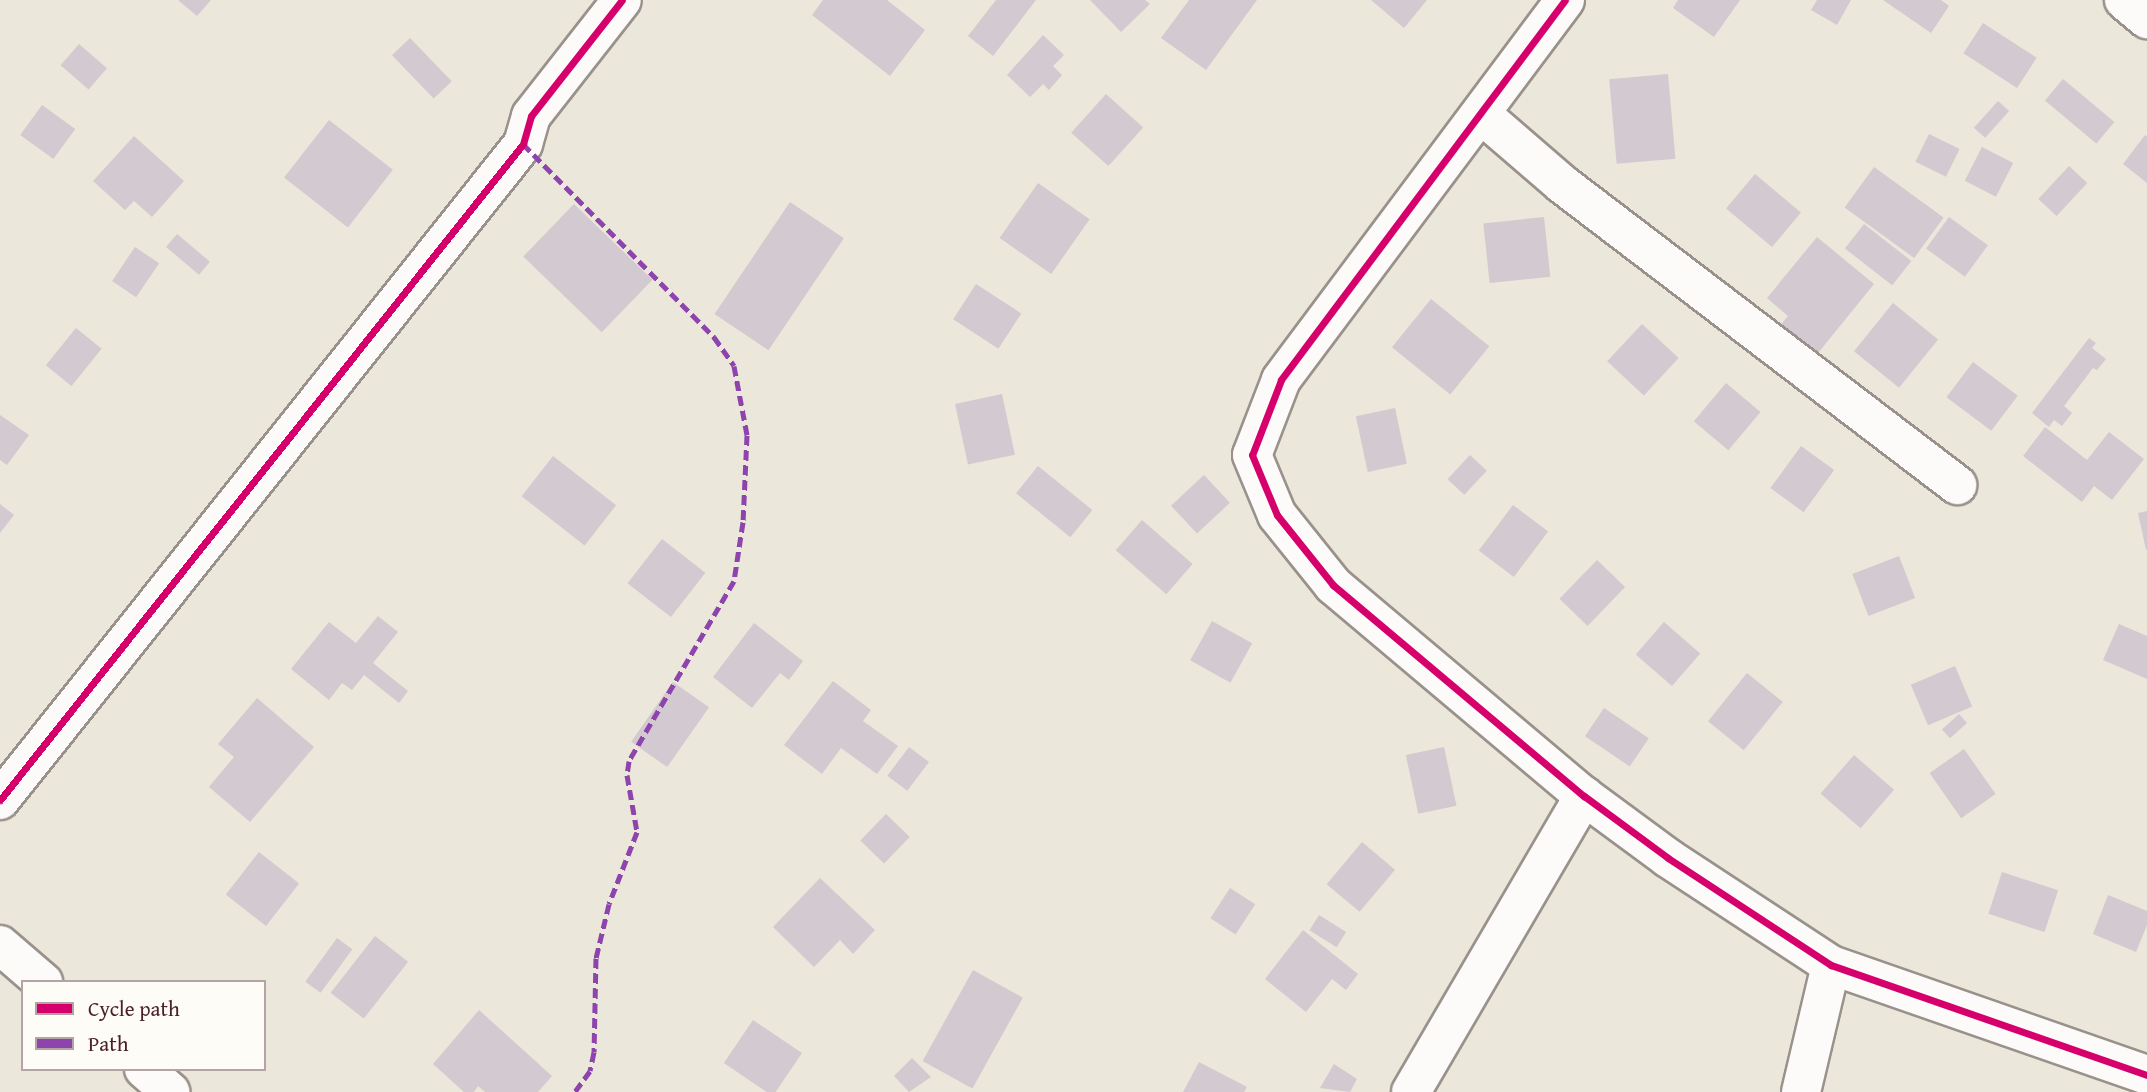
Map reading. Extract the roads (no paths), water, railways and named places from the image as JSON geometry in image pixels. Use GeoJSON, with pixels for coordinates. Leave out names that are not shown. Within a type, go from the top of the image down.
{"type":"FeatureCollection","features":[{"type":"Feature","properties":{"kind":"street"},"geometry":{"type":"LineString","coordinates":[[0,800],[523,144],[531,116],[622,0]]}},
{"type":"Feature","properties":{"kind":"street"},"geometry":{"type":"LineString","coordinates":[[1565,0],[1282,380],[1252,455],[1277,515],[1333,585],[1584,796],[1668,859],[1831,965],[2147,1075]]}},
{"type":"Feature","properties":{"kind":"street"},"geometry":{"type":"LineString","coordinates":[[2124,0],[2147,19]]}},
{"type":"Feature","properties":{"kind":"street"},"geometry":{"type":"LineString","coordinates":[[1481,114],[1562,184],[1956,485]]}},
{"type":"Feature","properties":{"kind":"street"},"geometry":{"type":"LineString","coordinates":[[1411,1092],[1584,796]]}},
{"type":"Feature","properties":{"kind":"street"},"geometry":{"type":"LineString","coordinates":[[0,945],[41,980]]}},
{"type":"Feature","properties":{"kind":"street"},"geometry":{"type":"LineString","coordinates":[[1801,1092],[1831,965]]}},
{"type":"Feature","properties":{"kind":"street"},"geometry":{"type":"LineString","coordinates":[[146,1071],[170,1092]]}}]}
